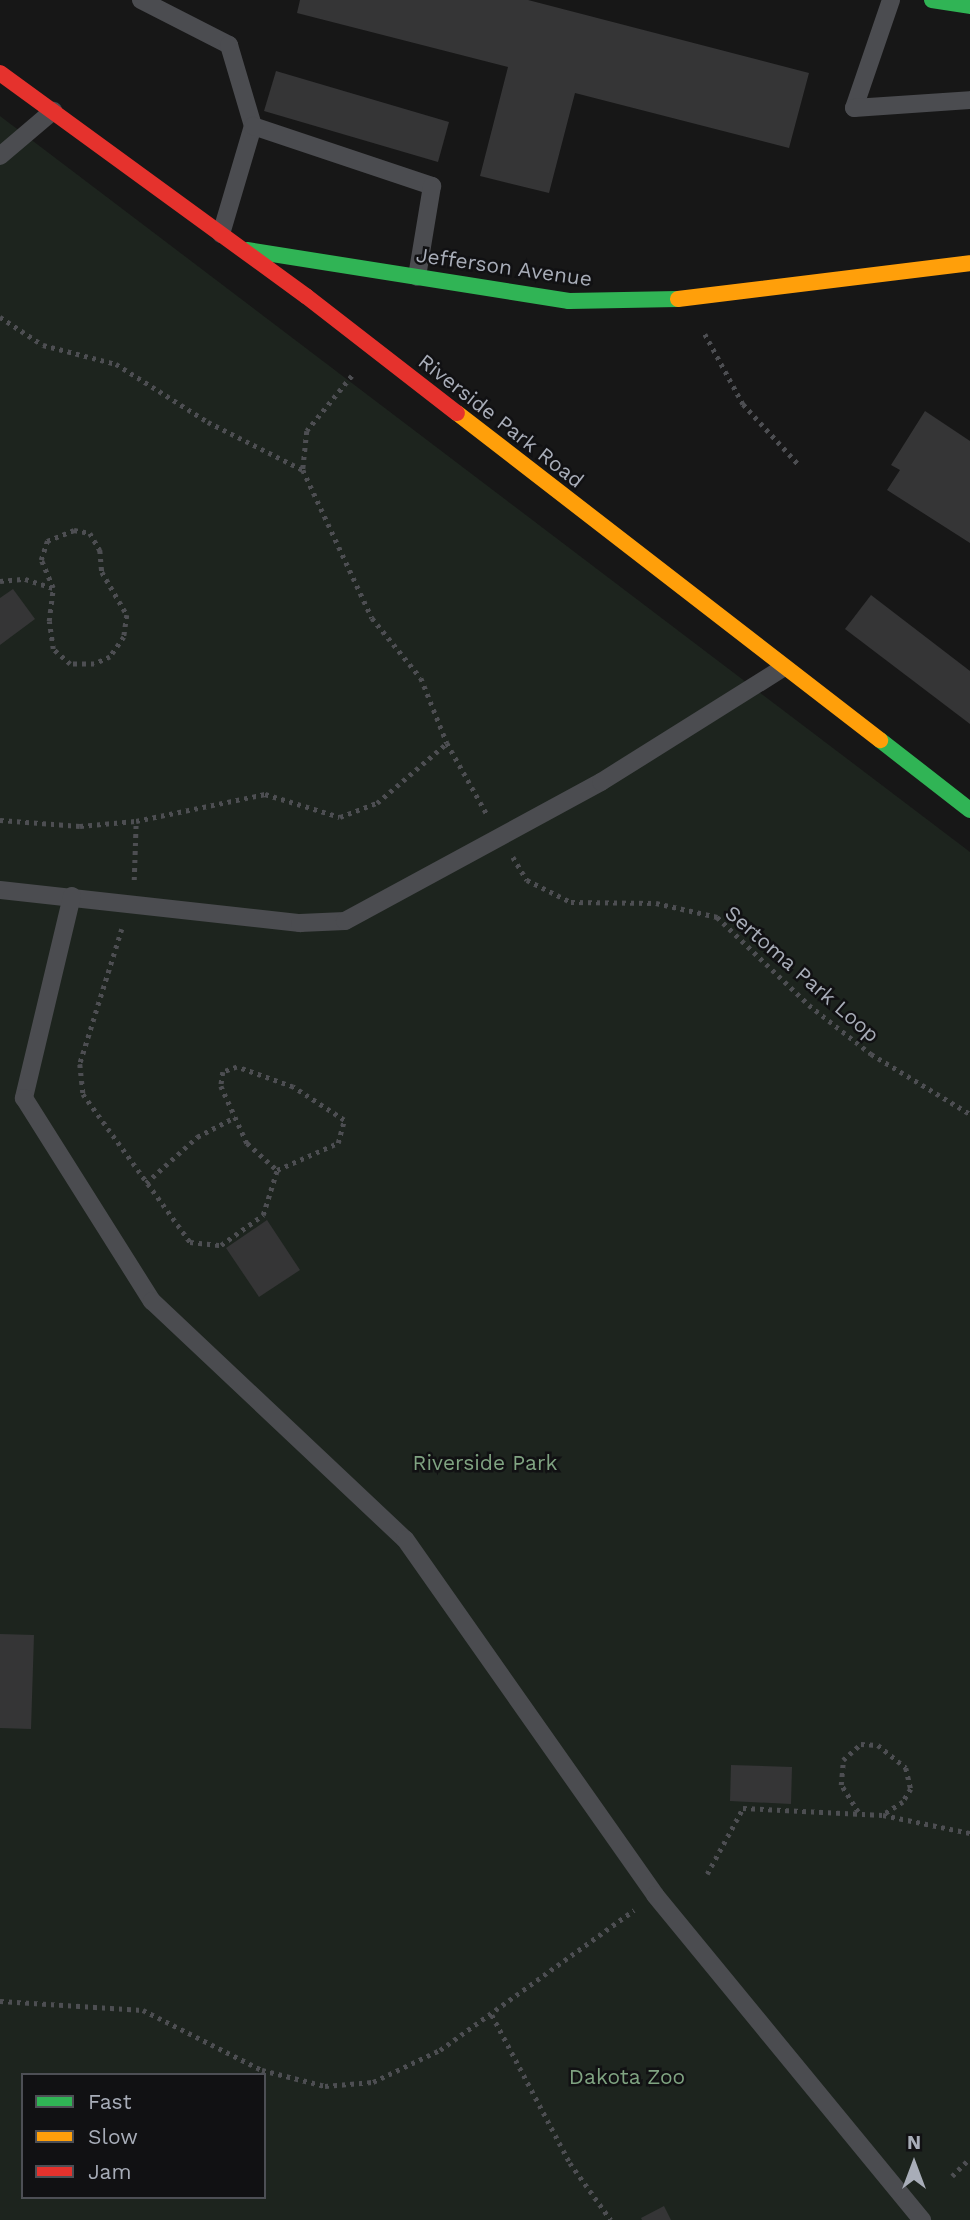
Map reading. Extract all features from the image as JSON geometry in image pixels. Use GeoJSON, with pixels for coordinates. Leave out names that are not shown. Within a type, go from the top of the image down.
{"type":"FeatureCollection","features":[{"type":"Feature","properties":{"kind":"main road"},"geometry":{"type":"LineString","coordinates":[[932,0],[970,6]]}},
{"type":"Feature","properties":{"kind":"main road","name":"Riverside Park Road"},"geometry":{"type":"LineString","coordinates":[[0,73],[375,349],[783,668],[970,810]]}},
{"type":"Feature","properties":{"kind":"main road","name":"Jefferson Avenue"},"geometry":{"type":"LineString","coordinates":[[242,249],[569,301],[698,299],[970,263]]}},
{"type":"Feature","properties":{"kind":"lane"},"geometry":{"type":"LineString","coordinates":[[142,0],[229,45],[254,126],[221,234]]}},
{"type":"Feature","properties":{"kind":"lane"},"geometry":{"type":"LineString","coordinates":[[891,0],[854,108],[970,100]]}},
{"type":"Feature","properties":{"kind":"lane"},"geometry":{"type":"LineString","coordinates":[[0,156],[53,111]]}},
{"type":"Feature","properties":{"kind":"lane"},"geometry":{"type":"LineString","coordinates":[[254,126],[432,186],[417,277]]}},
{"type":"Feature","properties":{"kind":"lane"},"geometry":{"type":"LineString","coordinates":[[0,890],[300,923],[345,921],[501,838],[783,668]]}},
{"type":"Feature","properties":{"kind":"lane"},"geometry":{"type":"LineString","coordinates":[[72,896],[24,1098],[152,1301],[405,1539],[655,1895],[922,2220]]}},
{"type":"Feature","properties":{"kind":"path"},"geometry":{"type":"LineString","coordinates":[[698,299],[707,343],[743,404],[799,465]]}},
{"type":"Feature","properties":{"kind":"path"},"geometry":{"type":"LineString","coordinates":[[0,317],[43,345],[116,364],[208,422],[303,470],[307,431],[375,349]]}},
{"type":"Feature","properties":{"kind":"path","name":"Sertoma Park Loop"},"geometry":{"type":"LineString","coordinates":[[303,470],[372,618],[421,678],[447,743],[527,880],[570,902],[656,903],[717,917],[809,1005],[871,1055],[970,1114]]}},
{"type":"Feature","properties":{"kind":"path"},"geometry":{"type":"LineString","coordinates":[[74,530],[90,533],[100,550],[102,572],[127,615],[124,637],[110,657],[94,664],[70,664],[53,649],[49,621],[54,588],[41,560],[47,541],[74,530]]}},
{"type":"Feature","properties":{"kind":"path"},"geometry":{"type":"LineString","coordinates":[[0,581],[25,579],[54,588]]}},
{"type":"Feature","properties":{"kind":"path"},"geometry":{"type":"LineString","coordinates":[[0,820],[79,826],[136,821],[265,794],[340,817],[377,803],[447,743]]}},
{"type":"Feature","properties":{"kind":"path"},"geometry":{"type":"LineString","coordinates":[[136,821],[130,903],[79,1078],[83,1094],[190,1242],[221,1245],[263,1215],[277,1170],[338,1143],[344,1120],[293,1087],[236,1067],[223,1072],[221,1086],[247,1143],[277,1170]]}},
{"type":"Feature","properties":{"kind":"path"},"geometry":{"type":"LineString","coordinates":[[146,1182],[197,1137],[235,1117]]}},
{"type":"Feature","properties":{"kind":"path"},"geometry":{"type":"LineString","coordinates":[[859,1812],[841,1785],[843,1760],[862,1744],[878,1745],[906,1768],[911,1789],[903,1802],[883,1815]]}},
{"type":"Feature","properties":{"kind":"path"},"geometry":{"type":"LineString","coordinates":[[707,1874],[743,1808],[859,1812],[970,1833]]}},
{"type":"Feature","properties":{"kind":"path"},"geometry":{"type":"LineString","coordinates":[[0,2001],[143,2010],[262,2070],[325,2086],[373,2082],[440,2050],[655,1895]]}},
{"type":"Feature","properties":{"kind":"path"},"geometry":{"type":"LineString","coordinates":[[492,2015],[570,2162],[611,2220]]}},
{"type":"Feature","properties":{"kind":"path"},"geometry":{"type":"LineString","coordinates":[[952,2176],[970,2158]]}},
{"type":"Feature","properties":{"kind":"green space","name":"Riverside Park"},"geometry":{"type":"Polygon","coordinates":[[[0,116],[970,852],[970,2220],[0,2220],[0,116]]]}},
{"type":"Feature","properties":{"kind":"building"},"geometry":{"type":"Polygon","coordinates":[[[300,0],[528,0],[809,73],[789,148],[575,93],[549,193],[480,176],[508,67],[297,13],[300,0]]]}},
{"type":"Feature","properties":{"kind":"building"},"geometry":{"type":"Polygon","coordinates":[[[276,71],[449,122],[438,162],[264,111],[276,71]]]}},
{"type":"Feature","properties":{"kind":"building"},"geometry":{"type":"Polygon","coordinates":[[[925,411],[970,441],[970,543],[887,490],[900,470],[891,465],[925,411]]]}},
{"type":"Feature","properties":{"kind":"building"},"geometry":{"type":"Polygon","coordinates":[[[13,589],[35,619],[0,645],[0,598],[13,589]]]}},
{"type":"Feature","properties":{"kind":"building"},"geometry":{"type":"Polygon","coordinates":[[[871,595],[970,671],[970,724],[845,629],[871,595]]]}},
{"type":"Feature","properties":{"kind":"building"},"geometry":{"type":"Polygon","coordinates":[[[267,1220],[300,1270],[259,1297],[226,1248],[267,1220]]]}},
{"type":"Feature","properties":{"kind":"building"},"geometry":{"type":"Polygon","coordinates":[[[0,1634],[34,1635],[31,1729],[0,1728],[0,1634]]]}},
{"type":"Feature","properties":{"kind":"building"},"geometry":{"type":"Polygon","coordinates":[[[731,1765],[792,1767],[791,1804],[730,1801],[731,1765]]]}},
{"type":"Feature","properties":{"kind":"building"},"geometry":{"type":"Polygon","coordinates":[[[664,2206],[671,2220],[642,2220],[641,2218],[664,2206]]]}},
{"type":"Feature","properties":{"kind":"traffic: fast"},"geometry":{"type":"LineString","coordinates":[[932,0],[970,6]]}},
{"type":"Feature","properties":{"kind":"traffic: fast"},"geometry":{"type":"LineString","coordinates":[[247,250],[569,301],[678,299]]}},
{"type":"Feature","properties":{"kind":"traffic: fast"},"geometry":{"type":"LineString","coordinates":[[880,740],[970,810]]}},
{"type":"Feature","properties":{"kind":"traffic: slow"},"geometry":{"type":"LineString","coordinates":[[678,299],[970,263]]}},
{"type":"Feature","properties":{"kind":"traffic: slow"},"geometry":{"type":"LineString","coordinates":[[457,413],[880,740]]}},
{"type":"Feature","properties":{"kind":"traffic: jam"},"geometry":{"type":"LineString","coordinates":[[0,73],[306,296],[457,413]]}},
{"type":"Feature","properties":{"kind":"park label","name":"Dakota Zoo"},"geometry":{"type":"Point","coordinates":[627,2077]}}]}
